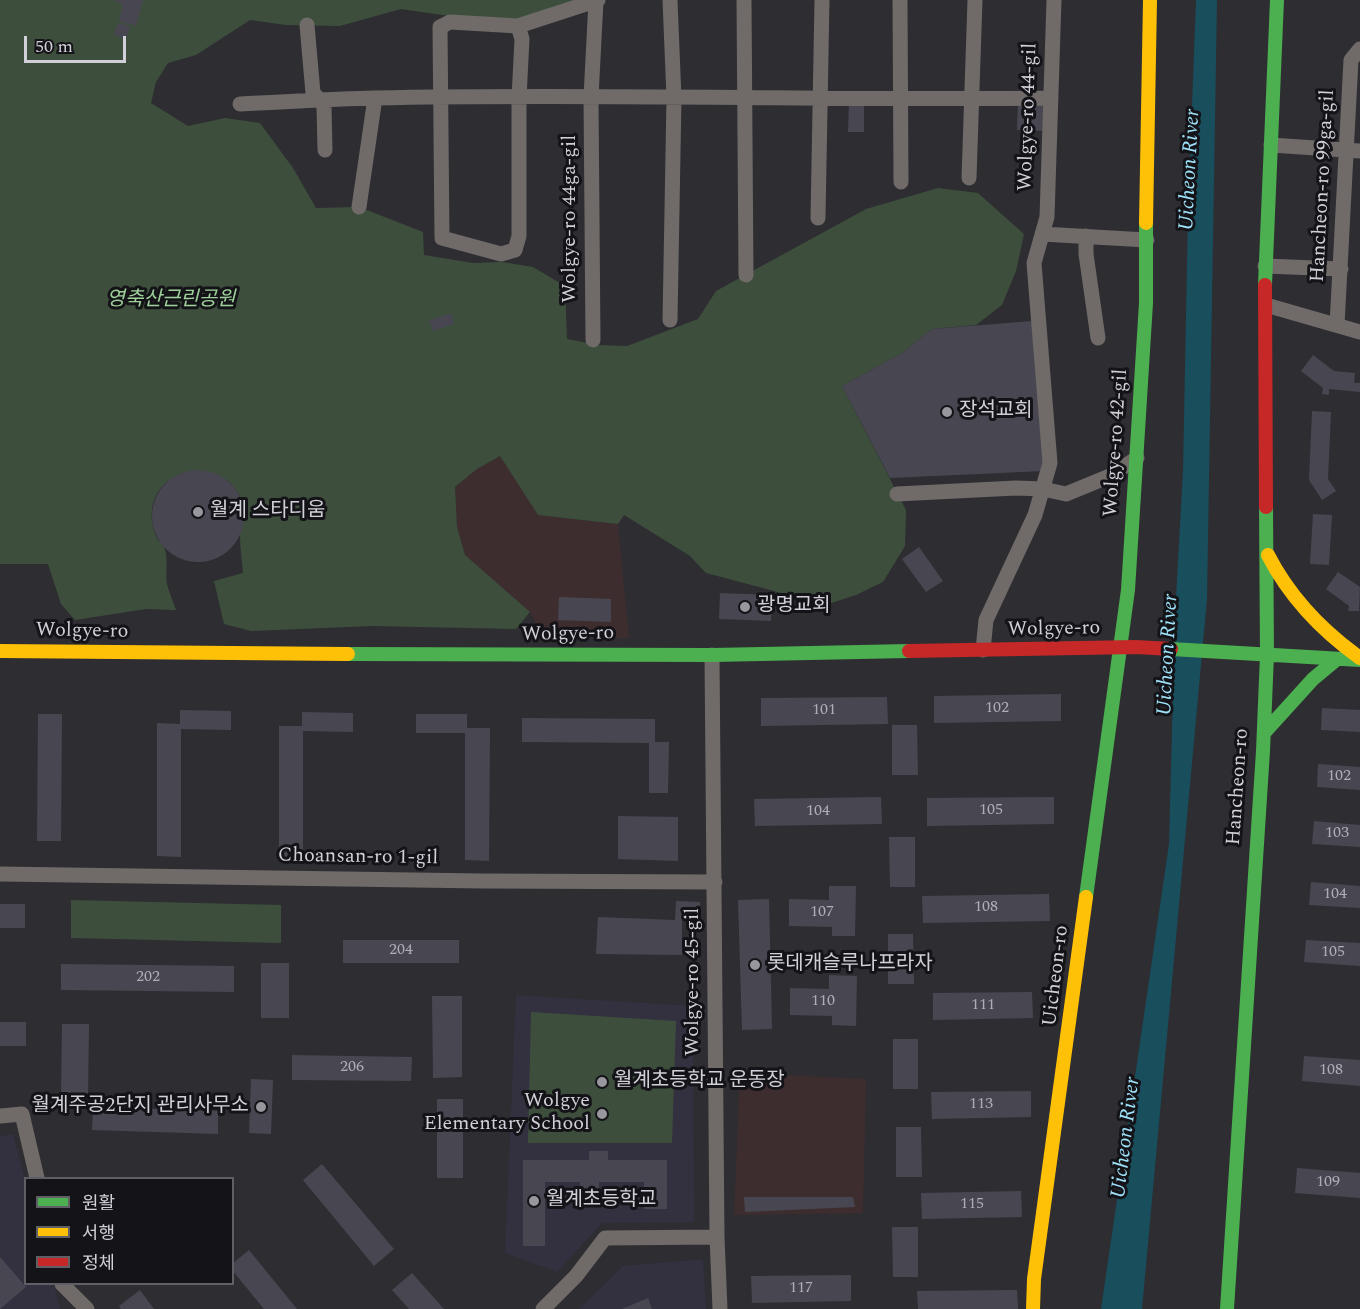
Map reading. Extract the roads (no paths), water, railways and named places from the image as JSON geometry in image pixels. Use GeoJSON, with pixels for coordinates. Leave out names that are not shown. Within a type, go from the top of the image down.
{"type":"FeatureCollection","features":[{"type":"Feature","properties":{"kind":"main road","name":"Wolgye-ro 42-gil"},"geometry":{"type":"LineString","coordinates":[[1119,648],[1128,590],[1146,303],[1150,0]]}},
{"type":"Feature","properties":{"kind":"main road","name":"Hancheon-ro"},"geometry":{"type":"LineString","coordinates":[[1227,1309],[1267,655],[1264,266],[1277,0]]}},
{"type":"Feature","properties":{"kind":"main road"},"geometry":{"type":"LineString","coordinates":[[1267,552],[1302,608],[1325,631],[1360,659]]}},
{"type":"Feature","properties":{"kind":"main road","name":"Wolgye-ro"},"geometry":{"type":"LineString","coordinates":[[0,651],[496,656],[712,655],[1136,647],[1267,655]]}},
{"type":"Feature","properties":{"kind":"main road","name":"Uicheon-ro"},"geometry":{"type":"LineString","coordinates":[[1033,1309],[1035,1279],[1119,648]]}},
{"type":"Feature","properties":{"kind":"main road"},"geometry":{"type":"LineString","coordinates":[[1267,655],[1360,659]]}},
{"type":"Feature","properties":{"kind":"main road"},"geometry":{"type":"LineString","coordinates":[[1264,732],[1313,679],[1337,659]]}},
{"type":"Feature","properties":{"kind":"street"},"geometry":{"type":"LineString","coordinates":[[518,26],[522,39],[519,98],[519,236],[515,250],[501,254],[442,238],[440,27],[450,22],[518,26],[597,0]]}},
{"type":"Feature","properties":{"kind":"street","name":"Wolgye-ro 44ga-gil"},"geometry":{"type":"LineString","coordinates":[[593,340],[591,97],[597,0]]}},
{"type":"Feature","properties":{"kind":"street"},"geometry":{"type":"LineString","coordinates":[[670,0],[674,98],[670,320]]}},
{"type":"Feature","properties":{"kind":"street"},"geometry":{"type":"LineString","coordinates":[[744,0],[746,275]]}},
{"type":"Feature","properties":{"kind":"street"},"geometry":{"type":"LineString","coordinates":[[818,218],[822,0]]}},
{"type":"Feature","properties":{"kind":"street"},"geometry":{"type":"LineString","coordinates":[[900,0],[901,182]]}},
{"type":"Feature","properties":{"kind":"street"},"geometry":{"type":"LineString","coordinates":[[969,178],[975,0]]}},
{"type":"Feature","properties":{"kind":"street","name":"Wolgye-ro 44-gil"},"geometry":{"type":"LineString","coordinates":[[983,650],[986,620],[1035,515],[1050,463],[1034,263],[1047,217],[1054,0]]}},
{"type":"Feature","properties":{"kind":"street"},"geometry":{"type":"LineString","coordinates":[[308,25],[313,93],[324,107],[325,150]]}},
{"type":"Feature","properties":{"kind":"street","name":"Hancheon-ro 99ga-gil"},"geometry":{"type":"LineString","coordinates":[[1337,325],[1354,150],[1351,60],[1359,51]]}},
{"type":"Feature","properties":{"kind":"street"},"geometry":{"type":"LineString","coordinates":[[240,104],[375,98],[745,97],[899,100],[1051,98]]}},
{"type":"Feature","properties":{"kind":"street"},"geometry":{"type":"LineString","coordinates":[[359,207],[375,98]]}},
{"type":"Feature","properties":{"kind":"street"},"geometry":{"type":"LineString","coordinates":[[1271,145],[1354,150]]}},
{"type":"Feature","properties":{"kind":"street"},"geometry":{"type":"LineString","coordinates":[[1042,234],[1147,240]]}},
{"type":"Feature","properties":{"kind":"street"},"geometry":{"type":"LineString","coordinates":[[1086,236],[1086,254],[1098,338]]}},
{"type":"Feature","properties":{"kind":"street"},"geometry":{"type":"LineString","coordinates":[[1264,266],[1341,269]]}},
{"type":"Feature","properties":{"kind":"street"},"geometry":{"type":"LineString","coordinates":[[1266,305],[1360,332]]}},
{"type":"Feature","properties":{"kind":"street"},"geometry":{"type":"LineString","coordinates":[[897,494],[1043,489],[1066,494],[1110,476],[1137,458]]}},
{"type":"Feature","properties":{"kind":"street","name":"Wolgye-ro 45-gil"},"geometry":{"type":"LineString","coordinates":[[712,655],[717,1237],[720,1309]]}},
{"type":"Feature","properties":{"kind":"street","name":"Choansan-ro 1-gil"},"geometry":{"type":"LineString","coordinates":[[0,874],[715,882]]}},
{"type":"Feature","properties":{"kind":"street"},"geometry":{"type":"LineString","coordinates":[[0,1116],[22,1114],[37,1177]]}},
{"type":"Feature","properties":{"kind":"street"},"geometry":{"type":"LineString","coordinates":[[543,1309],[576,1276],[604,1238],[717,1237]]}},
{"type":"Feature","properties":{"kind":"street"},"geometry":{"type":"LineString","coordinates":[[63,1285],[87,1309]]}},
{"type":"Feature","properties":{"kind":"water","name":"Uicheon River"},"geometry":{"type":"Polygon","coordinates":[[[1196,0],[1217,0],[1207,599],[1142,1309],[1101,1309],[1169,844],[1175,615],[1183,471],[1188,212],[1196,0]]]}},
{"type":"Feature","properties":{"kind":"place","name":"장석교회"},"geometry":{"type":"Point","coordinates":[947,412]}},
{"type":"Feature","properties":{"kind":"place","name":"월계 스타디움"},"geometry":{"type":"Point","coordinates":[198,512]}},
{"type":"Feature","properties":{"kind":"place","name":"광명교회"},"geometry":{"type":"Point","coordinates":[745,607]}},
{"type":"Feature","properties":{"kind":"place","name":"롯데캐슬루나프라자"},"geometry":{"type":"Point","coordinates":[755,965]}},
{"type":"Feature","properties":{"kind":"place","name":"월계초등학교 운동장"},"geometry":{"type":"Point","coordinates":[602,1082]}},
{"type":"Feature","properties":{"kind":"place","name":"월계주공2단지 관리사무소"},"geometry":{"type":"Point","coordinates":[261,1107]}},
{"type":"Feature","properties":{"kind":"place","name":"Wolgye Elementary School"},"geometry":{"type":"Point","coordinates":[602,1114]}},
{"type":"Feature","properties":{"kind":"place","name":"월계초등학교"},"geometry":{"type":"Point","coordinates":[534,1201]}},
{"type":"Feature","properties":{"kind":"park label","name":"영축산근린공원"},"geometry":{"type":"Point","coordinates":[171,301]}}]}
